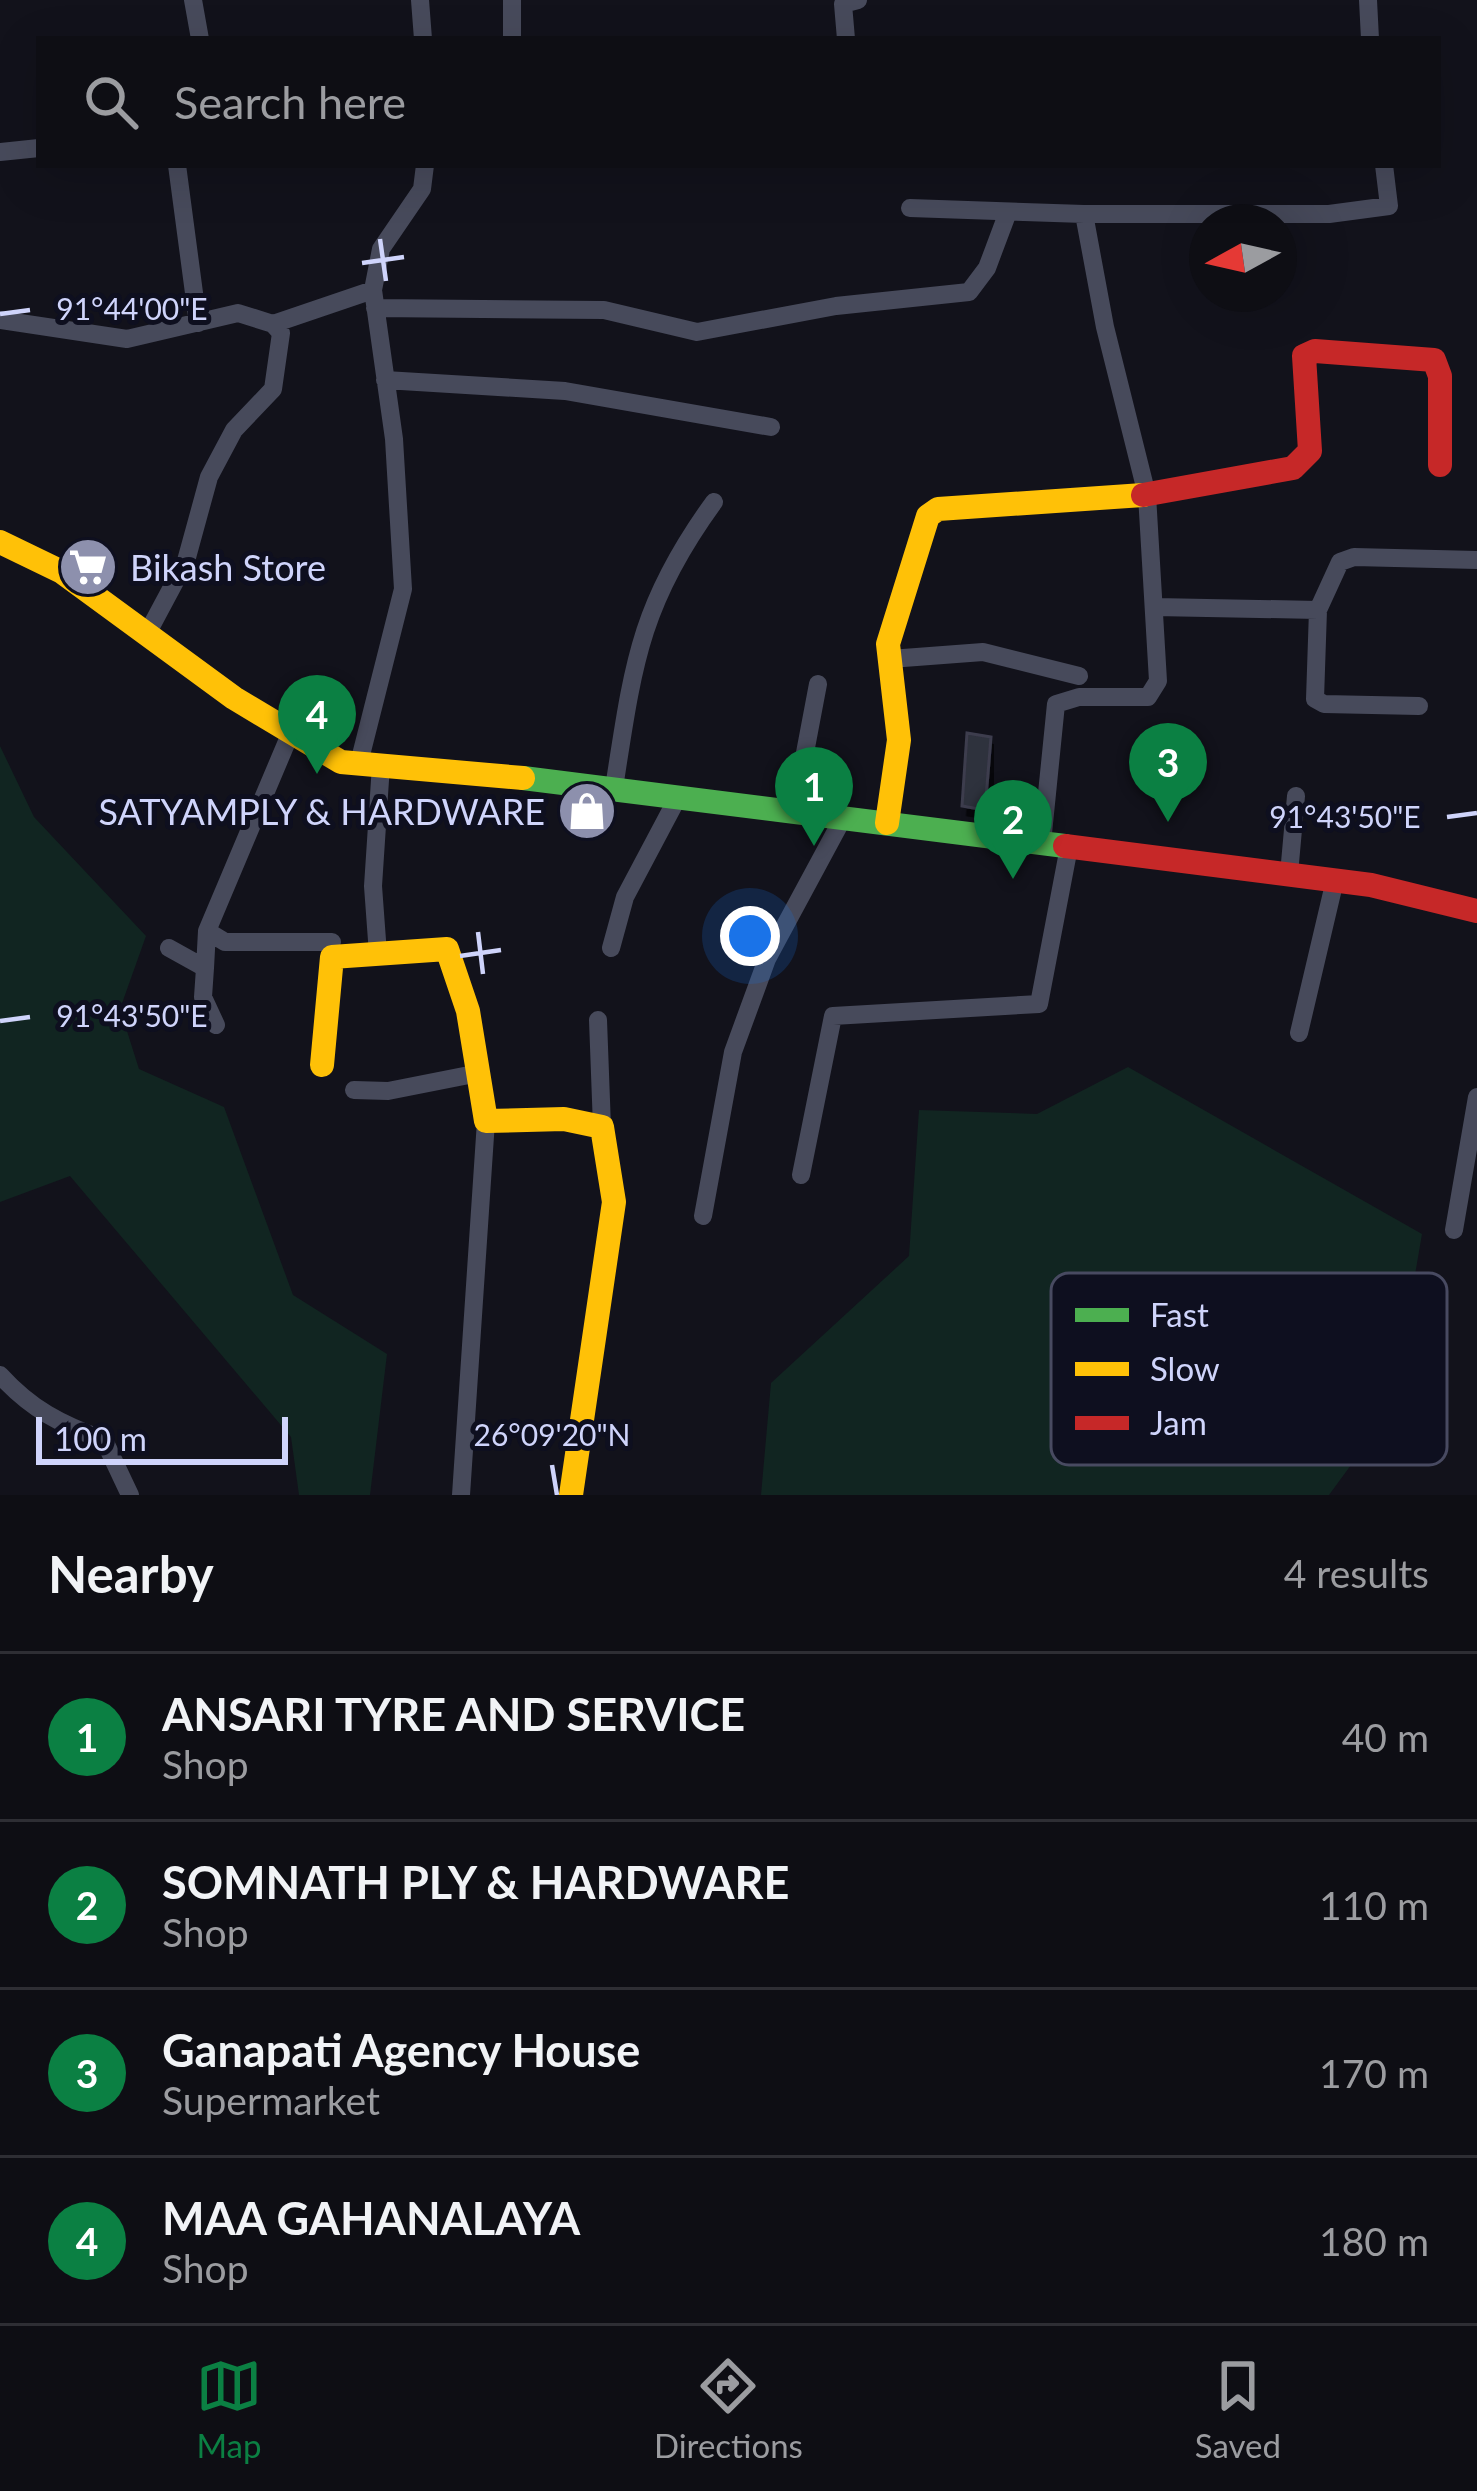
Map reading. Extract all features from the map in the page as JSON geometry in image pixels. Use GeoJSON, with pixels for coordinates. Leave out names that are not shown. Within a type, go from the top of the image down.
{"type":"FeatureCollection","features":[{"type":"Feature","properties":{"kind":"street"},"geometry":{"type":"LineString","coordinates":[[193,0],[199,36]]}},
{"type":"Feature","properties":{"kind":"street"},"geometry":{"type":"LineString","coordinates":[[420,0],[423,36]]}},
{"type":"Feature","properties":{"kind":"street"},"geometry":{"type":"LineString","coordinates":[[512,0],[512,36]]}},
{"type":"Feature","properties":{"kind":"street"},"geometry":{"type":"LineString","coordinates":[[1368,0],[1370,36]]}},
{"type":"Feature","properties":{"kind":"street"},"geometry":{"type":"LineString","coordinates":[[846,36],[848,1]]}},
{"type":"Feature","properties":{"kind":"street"},"geometry":{"type":"LineString","coordinates":[[0,152],[36,148]]}},
{"type":"Feature","properties":{"kind":"street"},"geometry":{"type":"LineString","coordinates":[[177,168],[198,323]]}},
{"type":"Feature","properties":{"kind":"street"},"geometry":{"type":"LineString","coordinates":[[378,954],[370,764],[403,589],[374,299],[381,249],[422,189],[425,168]]}},
{"type":"Feature","properties":{"kind":"street"},"geometry":{"type":"LineString","coordinates":[[910,208],[1329,214],[1389,206],[1384,168]]}},
{"type":"Feature","properties":{"kind":"street"},"geometry":{"type":"LineString","coordinates":[[0,320],[128,339],[238,313],[273,324],[374,299],[604,310],[697,332],[742,328],[836,306],[969,292],[988,268],[1007,212]]}},
{"type":"Feature","properties":{"kind":"street"},"geometry":{"type":"LineString","coordinates":[[1042,843],[1056,704],[1079,697],[1148,697],[1158,682],[1147,495],[1105,327],[1084,214]]}},
{"type":"Feature","properties":{"kind":"street"},"geometry":{"type":"LineString","coordinates":[[147,634],[186,561],[209,477],[234,430],[273,389],[280,333],[273,324]]}},
{"type":"Feature","properties":{"kind":"street"},"geometry":{"type":"LineString","coordinates":[[887,824],[899,740],[890,659],[892,622],[928,516],[938,508],[1147,495],[1303,464],[1310,452],[1304,356],[1316,351],[1434,360],[1440,376],[1439,465]]}},
{"type":"Feature","properties":{"kind":"street"},"geometry":{"type":"LineString","coordinates":[[385,380],[565,391],[771,427]]}},
{"type":"Feature","properties":{"kind":"street"},"geometry":{"type":"LineString","coordinates":[[614,788],[646,616],[676,554],[714,502]]}},
{"type":"Feature","properties":{"kind":"street"},"geometry":{"type":"LineString","coordinates":[[0,542],[62,572],[341,762],[614,788],[1335,880],[1477,911]]}},
{"type":"Feature","properties":{"kind":"street"},"geometry":{"type":"LineString","coordinates":[[1419,706],[1324,704],[1315,699],[1318,610],[1340,562],[1354,557],[1477,560]]}},
{"type":"Feature","properties":{"kind":"street"},"geometry":{"type":"LineString","coordinates":[[1155,607],[1318,610]]}},
{"type":"Feature","properties":{"kind":"street"},"geometry":{"type":"LineString","coordinates":[[890,659],[983,652],[1079,676]]}},
{"type":"Feature","properties":{"kind":"street"},"geometry":{"type":"LineString","coordinates":[[794,811],[818,684]]}},
{"type":"Feature","properties":{"kind":"street"},"geometry":{"type":"LineString","coordinates":[[217,1025],[203,997],[207,932],[291,732]]}},
{"type":"Feature","properties":{"kind":"street"},"geometry":{"type":"LineString","coordinates":[[611,948],[626,897],[678,796]]}},
{"type":"Feature","properties":{"kind":"street"},"geometry":{"type":"LineString","coordinates":[[1288,874],[1296,796]]}},
{"type":"Feature","properties":{"kind":"street"},"geometry":{"type":"LineString","coordinates":[[703,1216],[733,1052],[767,958],[843,818]]}},
{"type":"Feature","properties":{"kind":"street"},"geometry":{"type":"LineString","coordinates":[[801,1175],[833,1016],[1039,1004],[1069,847]]}},
{"type":"Feature","properties":{"kind":"street"},"geometry":{"type":"LineString","coordinates":[[1299,1033],[1335,880]]}},
{"type":"Feature","properties":{"kind":"street"},"geometry":{"type":"LineString","coordinates":[[207,932],[225,943],[332,942]]}},
{"type":"Feature","properties":{"kind":"street"},"geometry":{"type":"LineString","coordinates":[[169,947],[205,968]]}},
{"type":"Feature","properties":{"kind":"street"},"geometry":{"type":"LineString","coordinates":[[322,1065],[332,957],[447,949],[463,977],[474,1074],[486,1121],[461,1495]]}},
{"type":"Feature","properties":{"kind":"street"},"geometry":{"type":"LineString","coordinates":[[571,1495],[614,1202],[602,1126],[598,1020]]}},
{"type":"Feature","properties":{"kind":"street"},"geometry":{"type":"LineString","coordinates":[[353,1090],[388,1090],[474,1074]]}},
{"type":"Feature","properties":{"kind":"street"},"geometry":{"type":"LineString","coordinates":[[1454,1230],[1477,1096]]}},
{"type":"Feature","properties":{"kind":"street"},"geometry":{"type":"LineString","coordinates":[[486,1121],[564,1119],[602,1126]]}},
{"type":"Feature","properties":{"kind":"street"},"geometry":{"type":"LineString","coordinates":[[0,1375],[54,1422],[104,1440],[126,1493]]}},
{"type":"Feature","properties":{"kind":"green space"},"geometry":{"type":"Polygon","coordinates":[[[0,746],[34,817],[146,936],[120,1009],[139,1069],[224,1107],[293,1295],[387,1354],[370,1495],[299,1495],[291,1437],[70,1176],[0,1202],[0,746]]]}},
{"type":"Feature","properties":{"kind":"green space"},"geometry":{"type":"Polygon","coordinates":[[[1128,1067],[1422,1234],[1415,1273],[1051,1273],[1051,1465],[1351,1465],[1329,1495],[761,1495],[771,1383],[909,1256],[919,1110],[1037,1114],[1128,1067]]]}},
{"type":"Feature","properties":{"kind":"building"},"geometry":{"type":"Polygon","coordinates":[[[967,733],[991,737],[985,810],[962,806],[967,733]]]}},
{"type":"Feature","properties":{"kind":"traffic: fast"},"geometry":{"type":"LineString","coordinates":[[523,778],[1065,846]]}},
{"type":"Feature","properties":{"kind":"traffic: slow"},"geometry":{"type":"LineString","coordinates":[[887,823],[899,740],[888,644],[928,516],[938,509],[1143,495]]}},
{"type":"Feature","properties":{"kind":"traffic: slow"},"geometry":{"type":"LineString","coordinates":[[0,542],[62,572],[234,698],[341,762],[523,778]]}},
{"type":"Feature","properties":{"kind":"traffic: slow"},"geometry":{"type":"LineString","coordinates":[[322,1065],[332,957],[447,949],[468,1011],[486,1121],[564,1119],[602,1127],[614,1202],[571,1495]]}},
{"type":"Feature","properties":{"kind":"traffic: jam"},"geometry":{"type":"LineString","coordinates":[[1143,495],[1293,468],[1310,451],[1304,356],[1315,351],[1434,360],[1440,376],[1440,465]]}},
{"type":"Feature","properties":{"kind":"traffic: jam"},"geometry":{"type":"LineString","coordinates":[[1065,846],[1371,885],[1477,911]]}},
{"type":"Feature","properties":{"kind":"place","name":"Bikash Store"},"geometry":{"type":"Point","coordinates":[88,567]}},
{"type":"Feature","properties":{"kind":"place","name":"MAA GAHANALAYA"},"geometry":{"type":"Point","coordinates":[317,774]}},
{"type":"Feature","properties":{"kind":"place","name":"SATYAMPLY & HARDWARE"},"geometry":{"type":"Point","coordinates":[587,811]}},
{"type":"Feature","properties":{"kind":"place","name":"Ganapati Agency House"},"geometry":{"type":"Point","coordinates":[1168,822]}},
{"type":"Feature","properties":{"kind":"place","name":"ANSARI TYRE AND SERVICE"},"geometry":{"type":"Point","coordinates":[814,846]}},
{"type":"Feature","properties":{"kind":"place","name":"SOMNATH PLY & HARDWARE"},"geometry":{"type":"Point","coordinates":[1013,879]}}]}
